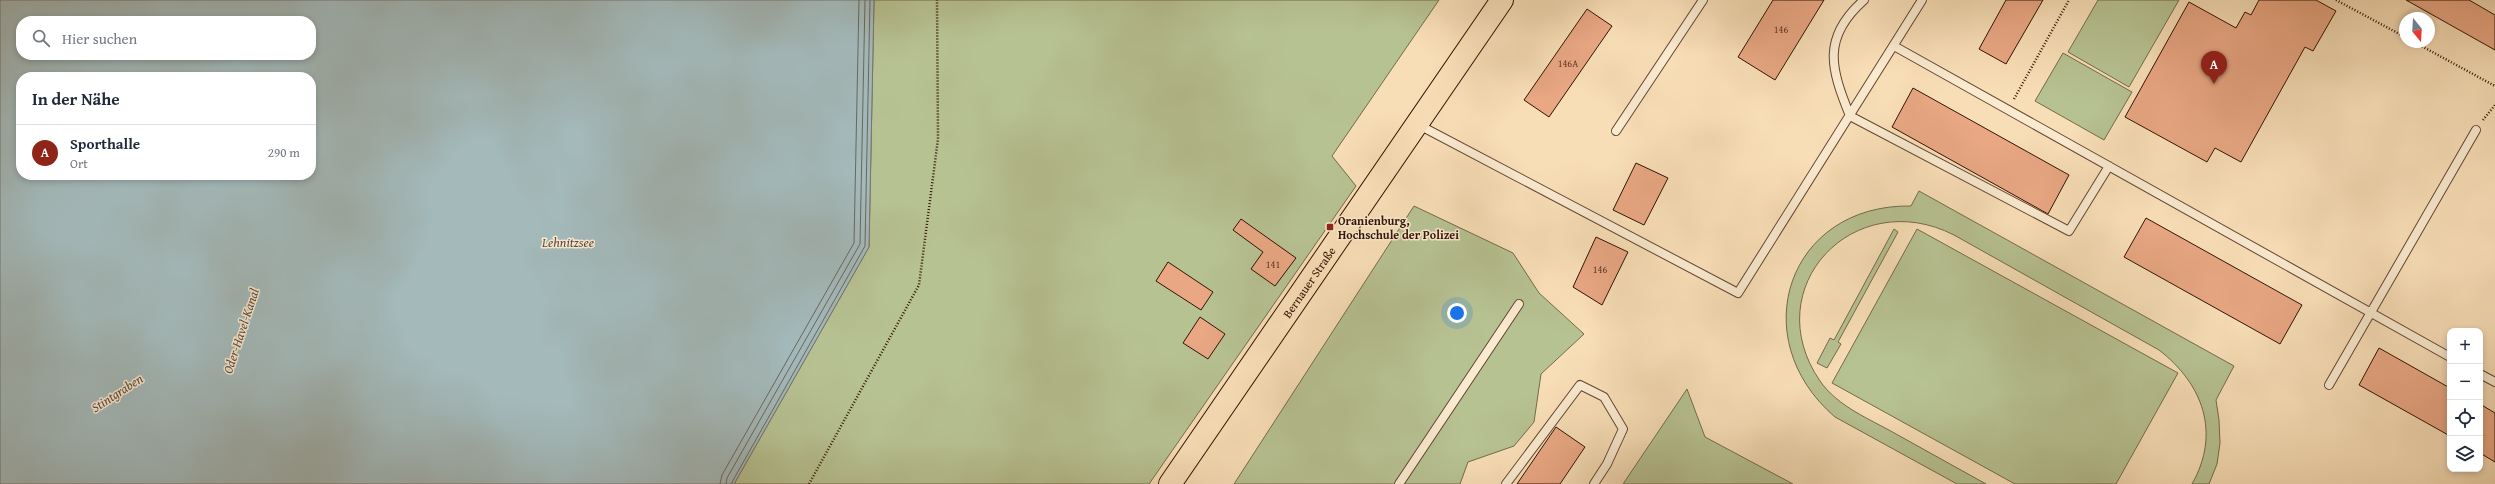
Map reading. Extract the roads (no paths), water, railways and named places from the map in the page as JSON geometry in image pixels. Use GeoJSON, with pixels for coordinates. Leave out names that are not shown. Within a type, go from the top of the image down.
{"type":"FeatureCollection","features":[{"type":"Feature","properties":{"kind":"main road","name":"Bernauer Straße"},"geometry":{"type":"LineString","coordinates":[[1170,484],[1502,0]]}},
{"type":"Feature","properties":{"kind":"lane"},"geometry":{"type":"LineString","coordinates":[[1616,131],[1703,0]]}},
{"type":"Feature","properties":{"kind":"lane"},"geometry":{"type":"LineString","coordinates":[[1864,0],[1852,11],[1834,42],[1832,64],[1850,116],[2069,231],[2109,166]]}},
{"type":"Feature","properties":{"kind":"lane"},"geometry":{"type":"LineString","coordinates":[[1416,124],[1738,293],[1922,0]]}},
{"type":"Feature","properties":{"kind":"lane"},"geometry":{"type":"LineString","coordinates":[[1894,46],[2447,355]]}},
{"type":"Feature","properties":{"kind":"lane"},"geometry":{"type":"LineString","coordinates":[[2329,385],[2476,130]]}},
{"type":"Feature","properties":{"kind":"lane"},"geometry":{"type":"LineString","coordinates":[[1399,484],[1519,304]]}},
{"type":"Feature","properties":{"kind":"lane"},"geometry":{"type":"LineString","coordinates":[[2483,376],[2495,382]]}},
{"type":"Feature","properties":{"kind":"lane"},"geometry":{"type":"LineString","coordinates":[[1506,484],[1580,385],[1604,397],[1623,429],[1607,464],[1594,484]]}},
{"type":"Feature","properties":{"kind":"water","name":"Lehnitzsee"},"geometry":{"type":"Polygon","coordinates":[[[0,0],[874,0],[869,247],[734,484],[0,484],[0,0]]]}},
{"type":"Feature","properties":{"kind":"place","name":"Sporthalle"},"geometry":{"type":"Point","coordinates":[2214,84]}},
{"type":"Feature","properties":{"kind":"place","name":"Oranienburg, Hochschule der Polizei"},"geometry":{"type":"Point","coordinates":[1330,227]}},
{"type":"Feature","properties":{"kind":"water label","name":"Oder-Havel-Kanal"},"geometry":{"type":"Point","coordinates":[241,331]}},
{"type":"Feature","properties":{"kind":"water label","name":"Stintgraben"},"geometry":{"type":"Point","coordinates":[117,393]}}]}
